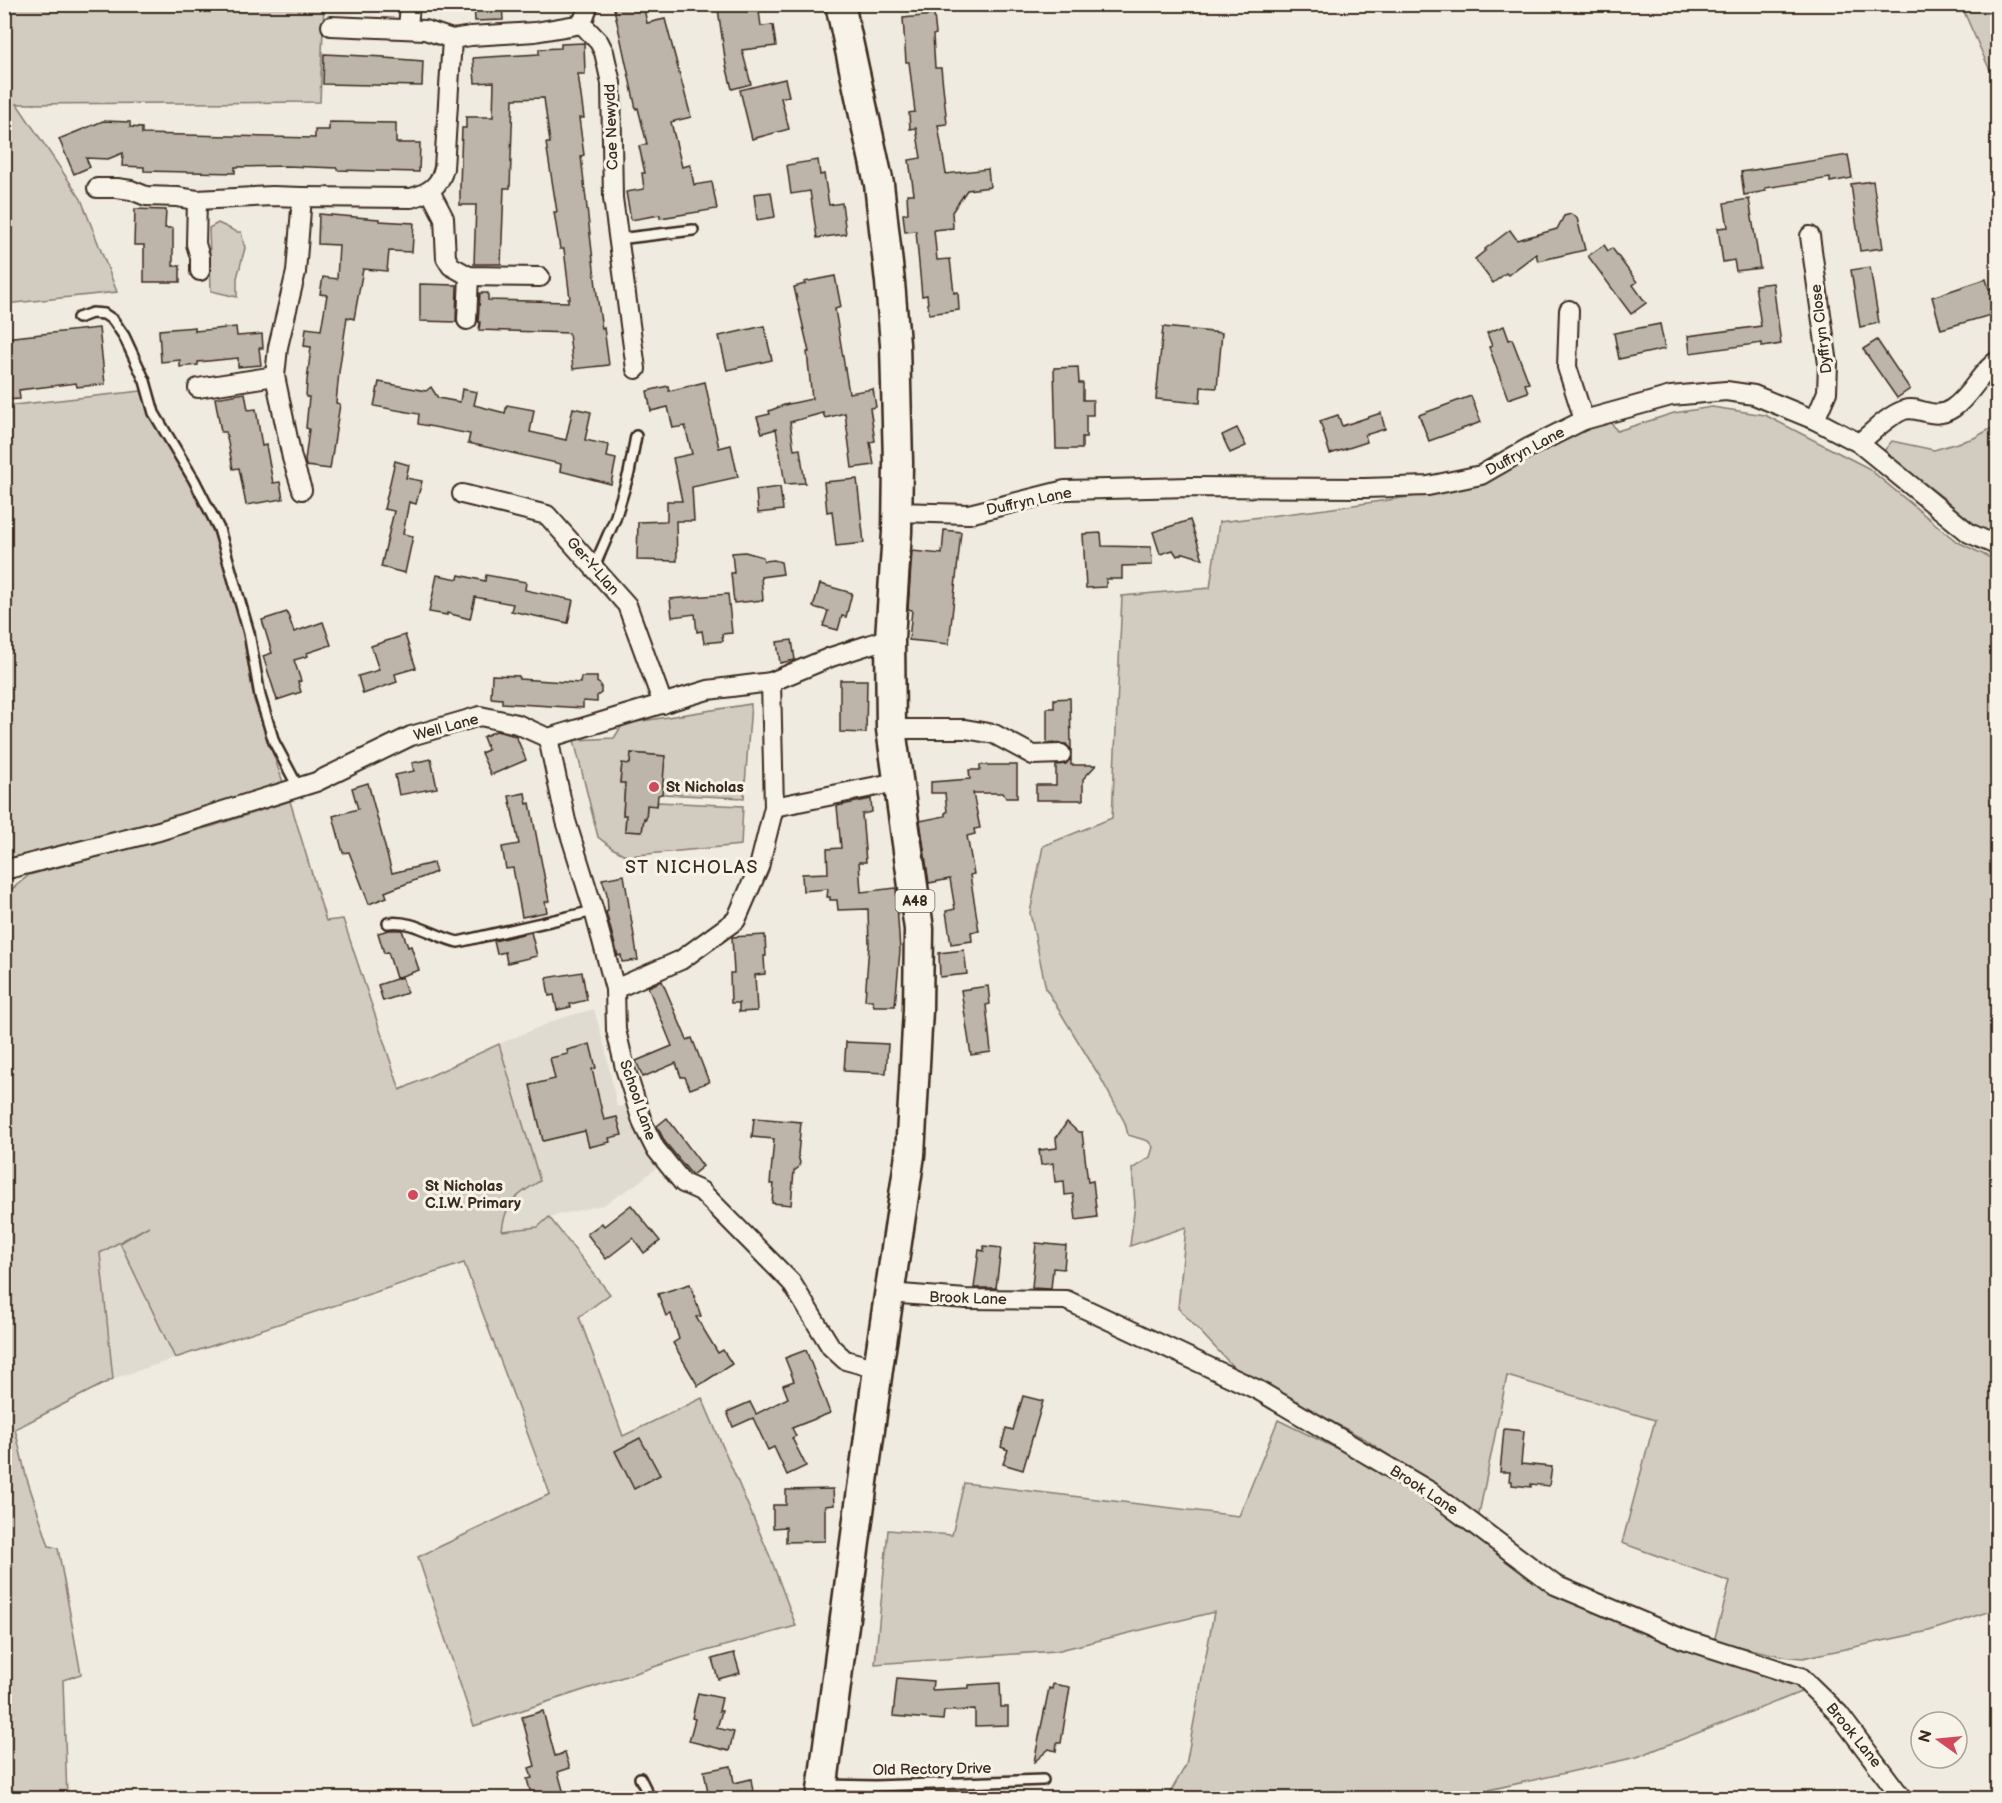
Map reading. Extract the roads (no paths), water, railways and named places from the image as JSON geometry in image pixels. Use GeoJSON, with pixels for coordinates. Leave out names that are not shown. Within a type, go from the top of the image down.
{"type":"FeatureCollection","features":[{"type":"Feature","properties":{"kind":"main road","name":"A48"},"geometry":{"type":"LineString","coordinates":[[822,1791],[888,1293],[910,1155],[918,1010],[919,929],[891,729],[890,638],[897,513],[898,415],[888,252],[879,184],[840,4]]}},
{"type":"Feature","properties":{"kind":"street"},"geometry":{"type":"LineString","coordinates":[[408,28],[410,4]]}},
{"type":"Feature","properties":{"kind":"street"},"geometry":{"type":"LineString","coordinates":[[331,26],[408,28],[435,32],[452,39],[535,32],[582,24],[589,4]]}},
{"type":"Feature","properties":{"kind":"street","name":"Cae Newydd"},"geometry":{"type":"LineString","coordinates":[[582,24],[599,42],[609,74],[613,198],[636,369]]}},
{"type":"Feature","properties":{"kind":"street"},"geometry":{"type":"LineString","coordinates":[[97,188],[117,188],[146,196],[177,196],[197,200],[272,196],[411,198],[430,190],[441,179],[444,168],[452,39]]}},
{"type":"Feature","properties":{"kind":"street"},"geometry":{"type":"LineString","coordinates":[[430,190],[446,225],[446,258],[451,266],[469,276],[540,277]]}},
{"type":"Feature","properties":{"kind":"street"},"geometry":{"type":"LineString","coordinates":[[302,197],[296,272],[278,347],[275,376],[302,490]]}},
{"type":"Feature","properties":{"kind":"street"},"geometry":{"type":"LineString","coordinates":[[197,200],[196,244],[201,257],[200,271]]}},
{"type":"Feature","properties":{"kind":"street","name":"Dyffryn Close"},"geometry":{"type":"LineString","coordinates":[[1810,236],[1828,364],[1827,392],[1815,420]]}},
{"type":"Feature","properties":{"kind":"street"},"geometry":{"type":"LineString","coordinates":[[467,320],[469,276]]}},
{"type":"Feature","properties":{"kind":"street"},"geometry":{"type":"LineString","coordinates":[[1569,310],[1567,367],[1584,420]]}},
{"type":"Feature","properties":{"kind":"street"},"geometry":{"type":"LineString","coordinates":[[1859,443],[1905,410],[1917,410],[1928,414],[1943,413],[1954,408],[1998,360]]}},
{"type":"Feature","properties":{"kind":"street"},"geometry":{"type":"LineString","coordinates":[[198,388],[275,376]]}},
{"type":"Feature","properties":{"kind":"street","name":"Duffryn Lane"},"geometry":{"type":"LineString","coordinates":[[897,513],[969,514],[1065,490],[1428,486],[1481,475],[1584,420],[1671,396],[1726,391],[1754,395],[1815,420],[1859,443],[1969,533],[1998,546]]}},
{"type":"Feature","properties":{"kind":"street","name":"Ger-Y-Llan"},"geometry":{"type":"LineString","coordinates":[[462,494],[547,515],[627,605],[663,704]]}},
{"type":"Feature","properties":{"kind":"street"},"geometry":{"type":"LineString","coordinates":[[548,738],[708,690],[771,682],[831,657],[890,638]]}},
{"type":"Feature","properties":{"kind":"street"},"geometry":{"type":"LineString","coordinates":[[615,989],[681,960],[736,920],[759,867],[774,807],[771,682]]}},
{"type":"Feature","properties":{"kind":"street","name":"Well Lane"},"geometry":{"type":"LineString","coordinates":[[4,870],[159,831],[316,782],[411,736],[480,716],[517,724],[548,738]]}},
{"type":"Feature","properties":{"kind":"street"},"geometry":{"type":"LineString","coordinates":[[891,729],[965,729],[994,734],[1033,754],[1061,754]]}},
{"type":"Feature","properties":{"kind":"street","name":"School Lane"},"geometry":{"type":"LineString","coordinates":[[548,738],[567,822],[615,989],[616,1030],[625,1068],[643,1124],[655,1148],[683,1184],[701,1191],[791,1282],[831,1347],[845,1360],[878,1369]]}},
{"type":"Feature","properties":{"kind":"street"},"geometry":{"type":"LineString","coordinates":[[774,807],[897,782]]}},
{"type":"Feature","properties":{"kind":"street","name":"Brook Lane"},"geometry":{"type":"LineString","coordinates":[[888,1293],[966,1299],[1065,1300],[1258,1390],[1431,1492],[1555,1585],[1683,1639],[1801,1677],[1839,1714],[1902,1798]]}},
{"type":"Feature","properties":{"kind":"lane"},"geometry":{"type":"LineString","coordinates":[[618,239],[693,230]]}},
{"type":"Feature","properties":{"kind":"lane"},"geometry":{"type":"LineString","coordinates":[[78,318],[92,313],[104,314],[113,320],[124,336],[145,381],[154,413],[194,480],[219,529],[249,633],[260,696],[274,742],[298,787]]}},
{"type":"Feature","properties":{"kind":"lane"},"geometry":{"type":"LineString","coordinates":[[594,567],[615,519],[629,473],[636,436]]}},
{"type":"Feature","properties":{"kind":"lane"},"geometry":{"type":"LineString","coordinates":[[388,923],[398,921],[458,942],[594,911]]}},
{"type":"Feature","properties":{"kind":"lane"},"geometry":{"type":"LineString","coordinates":[[640,1778],[650,1798]]}},
{"type":"Feature","properties":{"kind":"lane","name":"Old Rectory Drive"},"geometry":{"type":"LineString","coordinates":[[822,1791],[882,1785],[1043,1780]]}},
{"type":"Feature","properties":{"kind":"place","name":"St Nicholas"},"geometry":{"type":"Point","coordinates":[654,787]}},
{"type":"Feature","properties":{"kind":"place","name":"St Nicholas C.I.W. Primary"},"geometry":{"type":"Point","coordinates":[413,1195]}},
{"type":"Feature","properties":{"kind":"district","name":"ST NICHOLAS"},"geometry":{"type":"Point","coordinates":[692,867]}}]}
